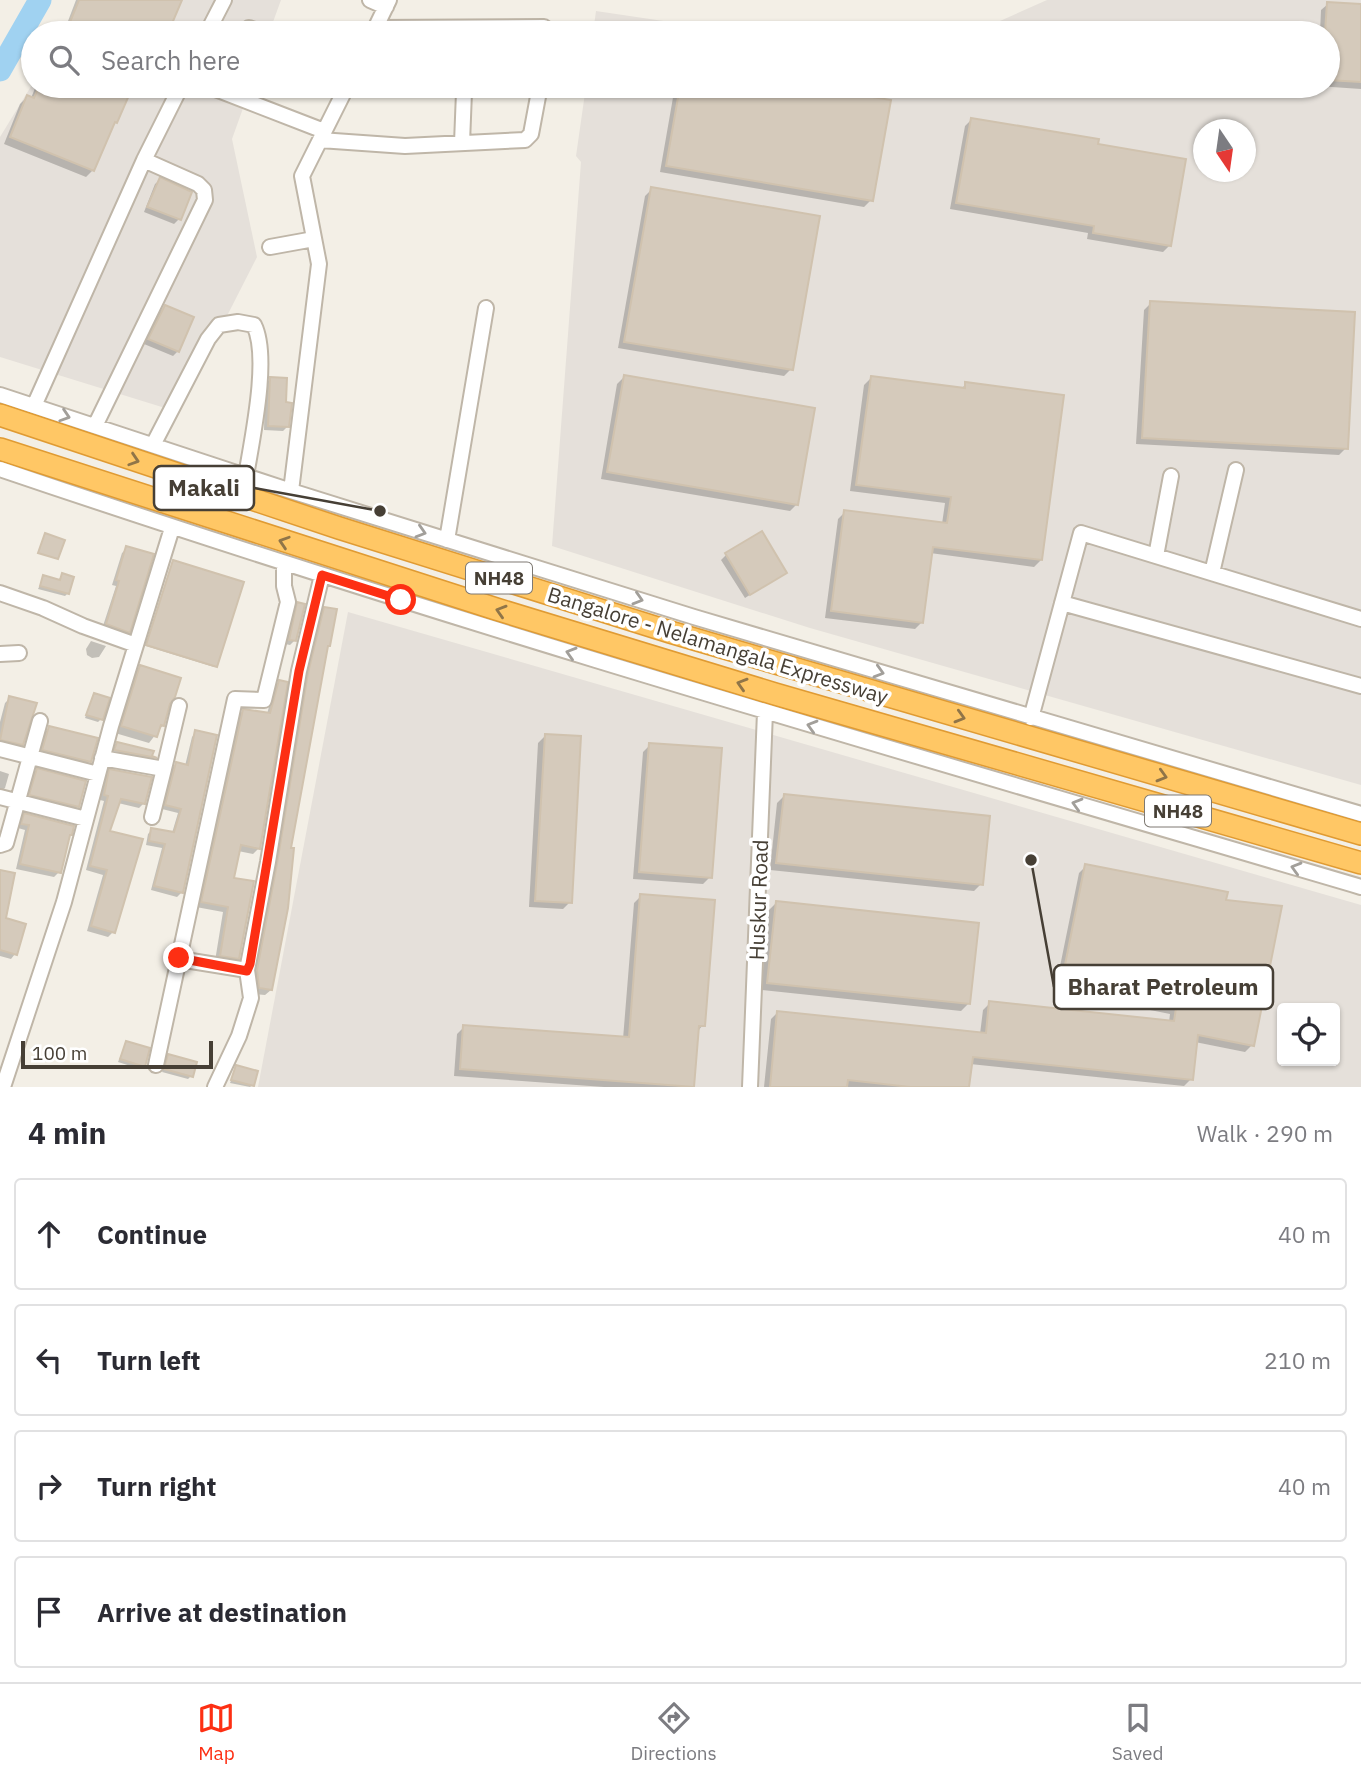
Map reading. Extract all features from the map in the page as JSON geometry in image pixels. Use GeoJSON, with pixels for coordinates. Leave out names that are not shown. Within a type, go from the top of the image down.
{"type":"FeatureCollection","features":[{"type":"Feature","properties":{"kind":"highway","name":"Bangalore - Nelamangala Expressway"},"geometry":{"type":"LineString","coordinates":[[0,415],[339,528],[564,599],[1361,834]]}},
{"type":"Feature","properties":{"kind":"highway","name":"Bangalore - Nelamangala Expressway"},"geometry":{"type":"LineString","coordinates":[[0,449],[496,609],[1361,863]]}},
{"type":"Feature","properties":{"kind":"street"},"geometry":{"type":"LineString","coordinates":[[213,21],[224,0]]}},
{"type":"Feature","properties":{"kind":"street"},"geometry":{"type":"LineString","coordinates":[[370,0],[388,3],[379,21]]}},
{"type":"Feature","properties":{"kind":"street"},"geometry":{"type":"LineString","coordinates":[[34,406],[144,160],[175,98]]}},
{"type":"Feature","properties":{"kind":"street"},"geometry":{"type":"LineString","coordinates":[[236,98],[322,136],[405,146],[524,140],[531,134],[538,98]]}},
{"type":"Feature","properties":{"kind":"street"},"geometry":{"type":"LineString","coordinates":[[291,491],[319,264],[302,176],[341,98]]}},
{"type":"Feature","properties":{"kind":"street"},"geometry":{"type":"LineString","coordinates":[[462,143],[464,98]]}},
{"type":"Feature","properties":{"kind":"street"},"geometry":{"type":"LineString","coordinates":[[95,426],[205,200],[204,190],[198,184],[144,160]]}},
{"type":"Feature","properties":{"kind":"street"},"geometry":{"type":"LineString","coordinates":[[270,247],[314,239]]}},
{"type":"Feature","properties":{"kind":"street"},"geometry":{"type":"LineString","coordinates":[[447,540],[486,308]]}},
{"type":"Feature","properties":{"kind":"street"},"geometry":{"type":"LineString","coordinates":[[153,445],[219,325],[238,322],[254,325],[259,335],[261,360],[246,476]]}},
{"type":"Feature","properties":{"kind":"street"},"geometry":{"type":"LineString","coordinates":[[0,394],[447,540],[1031,718],[1361,814]]}},
{"type":"Feature","properties":{"kind":"street"},"geometry":{"type":"LineString","coordinates":[[0,470],[284,564],[765,712],[1361,887]]}},
{"type":"Feature","properties":{"kind":"street"},"geometry":{"type":"LineString","coordinates":[[1212,573],[1236,470]]}},
{"type":"Feature","properties":{"kind":"street"},"geometry":{"type":"LineString","coordinates":[[1156,556],[1171,476]]}},
{"type":"Feature","properties":{"kind":"street"},"geometry":{"type":"LineString","coordinates":[[4,1087],[64,902],[102,758],[173,528]]}},
{"type":"Feature","properties":{"kind":"street"},"geometry":{"type":"LineString","coordinates":[[1031,718],[1081,533],[1361,618]]}},
{"type":"Feature","properties":{"kind":"street"},"geometry":{"type":"LineString","coordinates":[[156,1065],[234,699],[264,700],[271,676],[288,602],[284,586],[284,564]]}},
{"type":"Feature","properties":{"kind":"street"},"geometry":{"type":"LineString","coordinates":[[215,1087],[239,1036],[251,998],[247,971],[299,671],[322,575]]}},
{"type":"Feature","properties":{"kind":"street"},"geometry":{"type":"LineString","coordinates":[[0,593],[136,645]]}},
{"type":"Feature","properties":{"kind":"street"},"geometry":{"type":"LineString","coordinates":[[1062,603],[1361,686]]}},
{"type":"Feature","properties":{"kind":"street"},"geometry":{"type":"LineString","coordinates":[[0,654],[19,653]]}},
{"type":"Feature","properties":{"kind":"street"},"geometry":{"type":"LineString","coordinates":[[152,817],[180,706]]}},
{"type":"Feature","properties":{"kind":"street","name":"Huskur Road"},"geometry":{"type":"LineString","coordinates":[[750,1087],[765,712]]}},
{"type":"Feature","properties":{"kind":"street"},"geometry":{"type":"LineString","coordinates":[[0,845],[6,843],[40,721]]}},
{"type":"Feature","properties":{"kind":"street"},"geometry":{"type":"LineString","coordinates":[[0,749],[98,774]]}},
{"type":"Feature","properties":{"kind":"street"},"geometry":{"type":"LineString","coordinates":[[102,758],[164,769]]}},
{"type":"Feature","properties":{"kind":"street"},"geometry":{"type":"LineString","coordinates":[[0,797],[86,819]]}},
{"type":"Feature","properties":{"kind":"street"},"geometry":{"type":"LineString","coordinates":[[179,958],[247,971]]}},
{"type":"Feature","properties":{"kind":"shaded area"},"geometry":{"type":"Polygon","coordinates":[[[84,0],[281,0],[273,21],[71,21],[84,0]]]}},
{"type":"Feature","properties":{"kind":"shaded area"},"geometry":{"type":"Polygon","coordinates":[[[1047,0],[1361,0],[1361,785],[810,628],[552,546],[581,162],[576,156],[584,98],[1340,98],[1340,21],[1000,21],[1047,0]]]}},
{"type":"Feature","properties":{"kind":"shaded area"},"geometry":{"type":"Polygon","coordinates":[[[596,11],[663,21],[595,21],[596,11]]]}},
{"type":"Feature","properties":{"kind":"shaded area"},"geometry":{"type":"Polygon","coordinates":[[[24,98],[247,98],[232,139],[257,257],[178,412],[0,357],[0,137],[24,98]]]}},
{"type":"Feature","properties":{"kind":"shaded area"},"geometry":{"type":"Polygon","coordinates":[[[348,612],[1361,905],[1361,1087],[258,1087],[348,612]]]}},
{"type":"Feature","properties":{"kind":"building"},"geometry":{"type":"Polygon","coordinates":[[[79,0],[182,0],[173,21],[70,21],[79,0]]]}},
{"type":"Feature","properties":{"kind":"building"},"geometry":{"type":"Polygon","coordinates":[[[1327,2],[1361,4],[1361,82],[1340,81],[1340,21],[1326,21],[1327,2]]]}},
{"type":"Feature","properties":{"kind":"building"},"geometry":{"type":"Polygon","coordinates":[[[26,98],[128,98],[94,171],[10,137],[26,98]]]}},
{"type":"Feature","properties":{"kind":"building"},"geometry":{"type":"Polygon","coordinates":[[[678,98],[891,100],[873,201],[666,166],[678,98]]]}},
{"type":"Feature","properties":{"kind":"building"},"geometry":{"type":"Polygon","coordinates":[[[971,118],[1099,139],[1098,144],[1186,159],[1171,246],[1093,233],[1094,226],[956,203],[971,118]]]}},
{"type":"Feature","properties":{"kind":"building"},"geometry":{"type":"Polygon","coordinates":[[[160,177],[192,192],[181,220],[147,207],[160,177]]]}},
{"type":"Feature","properties":{"kind":"building"},"geometry":{"type":"Polygon","coordinates":[[[651,187],[820,216],[793,370],[624,342],[651,187]]]}},
{"type":"Feature","properties":{"kind":"building"},"geometry":{"type":"Polygon","coordinates":[[[1150,301],[1355,312],[1348,449],[1142,438],[1150,301]]]}},
{"type":"Feature","properties":{"kind":"building"},"geometry":{"type":"Polygon","coordinates":[[[165,305],[194,317],[179,352],[148,339],[165,305]]]}},
{"type":"Feature","properties":{"kind":"building"},"geometry":{"type":"Polygon","coordinates":[[[624,375],[815,408],[798,505],[607,472],[624,375]]]}},
{"type":"Feature","properties":{"kind":"building"},"geometry":{"type":"Polygon","coordinates":[[[871,376],[965,388],[965,382],[1064,395],[1042,560],[933,547],[923,623],[831,611],[844,510],[947,523],[951,497],[856,485],[871,376]]]}},
{"type":"Feature","properties":{"kind":"building"},"geometry":{"type":"Polygon","coordinates":[[[270,377],[287,378],[286,402],[292,403],[289,427],[268,426],[270,377]]]}},
{"type":"Feature","properties":{"kind":"building"},"geometry":{"type":"Polygon","coordinates":[[[762,531],[787,573],[750,595],[725,553],[762,531]]]}},
{"type":"Feature","properties":{"kind":"building"},"geometry":{"type":"Polygon","coordinates":[[[45,533],[65,540],[58,559],[38,553],[45,533]]]}},
{"type":"Feature","properties":{"kind":"building"},"geometry":{"type":"Polygon","coordinates":[[[126,546],[154,554],[130,633],[106,624],[126,546]]]}},
{"type":"Feature","properties":{"kind":"building"},"geometry":{"type":"Polygon","coordinates":[[[173,560],[244,582],[217,667],[146,645],[173,560]]]}},
{"type":"Feature","properties":{"kind":"building"},"geometry":{"type":"Polygon","coordinates":[[[62,573],[74,577],[69,594],[40,586],[43,575],[60,580],[62,573]]]}},
{"type":"Feature","properties":{"kind":"building"},"geometry":{"type":"Polygon","coordinates":[[[297,602],[305,604],[296,641],[289,640],[297,602]]]}},
{"type":"Feature","properties":{"kind":"building"},"geometry":{"type":"Polygon","coordinates":[[[324,607],[337,609],[291,848],[294,848],[288,908],[272,990],[259,988],[257,970],[308,673],[324,607]]]}},
{"type":"Feature","properties":{"kind":"building"},"geometry":{"type":"Polygon","coordinates":[[[140,665],[181,678],[164,726],[161,725],[157,737],[121,726],[140,665]]]}},
{"type":"Feature","properties":{"kind":"building"},"geometry":{"type":"Polygon","coordinates":[[[279,680],[288,682],[260,849],[241,845],[234,878],[254,881],[239,959],[220,956],[228,907],[201,902],[243,709],[270,713],[279,680]]]}},
{"type":"Feature","properties":{"kind":"building"},"geometry":{"type":"Polygon","coordinates":[[[94,693],[110,698],[103,720],[86,715],[94,693]]]}},
{"type":"Feature","properties":{"kind":"building"},"geometry":{"type":"Polygon","coordinates":[[[9,696],[37,703],[23,745],[0,740],[9,696]]]}},
{"type":"Feature","properties":{"kind":"building"},"geometry":{"type":"Polygon","coordinates":[[[49,726],[98,738],[91,762],[42,750],[49,726]]]}},
{"type":"Feature","properties":{"kind":"building"},"geometry":{"type":"Polygon","coordinates":[[[195,730],[217,735],[183,893],[154,886],[165,844],[149,841],[151,828],[174,832],[181,809],[165,805],[176,762],[188,765],[195,730]]]}},
{"type":"Feature","properties":{"kind":"building"},"geometry":{"type":"Polygon","coordinates":[[[545,734],[581,736],[572,903],[535,901],[545,734]]]}},
{"type":"Feature","properties":{"kind":"building"},"geometry":{"type":"Polygon","coordinates":[[[117,742],[154,751],[152,756],[157,758],[114,750],[117,742]]]}},
{"type":"Feature","properties":{"kind":"building"},"geometry":{"type":"Polygon","coordinates":[[[649,743],[722,748],[712,878],[639,872],[649,743]]]}},
{"type":"Feature","properties":{"kind":"building"},"geometry":{"type":"Polygon","coordinates":[[[37,768],[86,781],[79,807],[29,795],[37,768]]]}},
{"type":"Feature","properties":{"kind":"building"},"geometry":{"type":"Polygon","coordinates":[[[109,769],[152,777],[145,804],[121,799],[110,831],[143,839],[115,933],[91,926],[107,870],[90,866],[108,796],[104,795],[109,769]]]}},
{"type":"Feature","properties":{"kind":"building"},"geometry":{"type":"Polygon","coordinates":[[[784,794],[990,816],[983,885],[776,863],[784,794]]]}},
{"type":"Feature","properties":{"kind":"building"},"geometry":{"type":"Polygon","coordinates":[[[24,813],[74,826],[61,873],[20,864],[29,825],[21,824],[24,813]]]}},
{"type":"Feature","properties":{"kind":"building"},"geometry":{"type":"Polygon","coordinates":[[[1085,864],[1228,892],[1226,900],[1282,906],[1254,1046],[1198,1035],[1193,1080],[973,1057],[969,1087],[910,1087],[848,1080],[847,1087],[770,1087],[777,1011],[986,1033],[989,1001],[1174,1021],[1176,1008],[1061,985],[1085,864]]]}},
{"type":"Feature","properties":{"kind":"building"},"geometry":{"type":"Polygon","coordinates":[[[0,870],[15,873],[6,918],[26,924],[17,955],[0,950],[0,870]]]}},
{"type":"Feature","properties":{"kind":"building"},"geometry":{"type":"Polygon","coordinates":[[[640,894],[715,900],[705,1026],[699,1026],[694,1087],[460,1069],[463,1025],[629,1037],[640,894]]]}},
{"type":"Feature","properties":{"kind":"building"},"geometry":{"type":"Polygon","coordinates":[[[776,901],[979,923],[970,1004],[767,983],[776,901]]]}},
{"type":"Feature","properties":{"kind":"building"},"geometry":{"type":"Polygon","coordinates":[[[126,1041],[150,1048],[145,1067],[120,1059],[126,1041]]]}},
{"type":"Feature","properties":{"kind":"building"},"geometry":{"type":"Polygon","coordinates":[[[168,1054],[197,1062],[193,1077],[164,1069],[168,1054]]]}},
{"type":"Feature","properties":{"kind":"building"},"geometry":{"type":"Polygon","coordinates":[[[236,1065],[258,1071],[254,1086],[231,1080],[236,1065]]]}},
{"type":"Feature","properties":{"kind":"waterway"},"geometry":{"type":"LineString","coordinates":[[28,21],[40,0]]}},
{"type":"Feature","properties":{"kind":"waterway"},"geometry":{"type":"LineString","coordinates":[[0,70],[21,33]]}},
{"type":"Feature","properties":{"kind":"place","name":"Makali"},"geometry":{"type":"Point","coordinates":[380,511]}},
{"type":"Feature","properties":{"kind":"place","name":"Bharat Petroleum"},"geometry":{"type":"Point","coordinates":[1031,860]}},
{"type":"Feature","properties":{"kind":"route"},"geometry":{"type":"LineString","coordinates":[[179,958],[247,971],[250,964],[299,671],[322,575],[401,600]]}}]}
